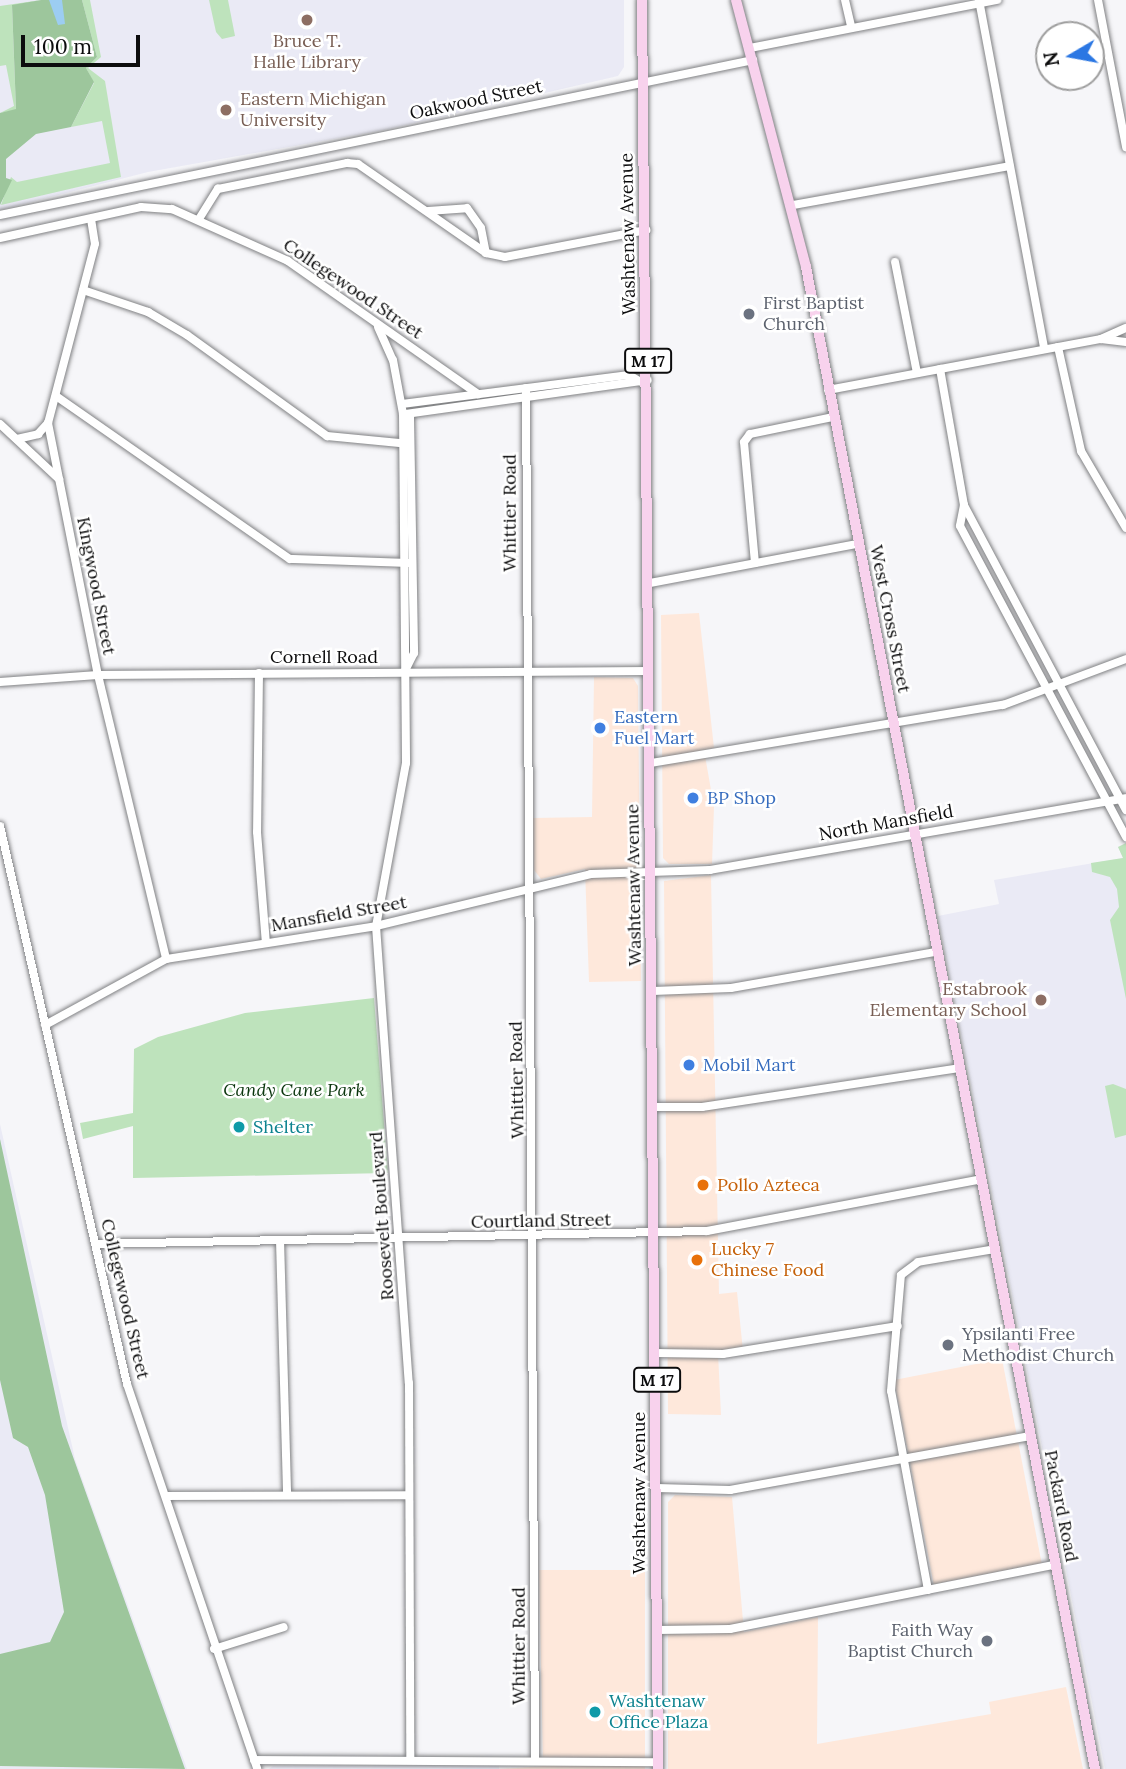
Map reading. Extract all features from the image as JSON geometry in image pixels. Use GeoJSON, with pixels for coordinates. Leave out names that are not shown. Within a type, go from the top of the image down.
{"type":"FeatureCollection","features":[{"type":"Feature","properties":{"kind":"main road","name":"Washtenaw Avenue"},"geometry":{"type":"LineString","coordinates":[[642,0],[646,230],[644,380],[650,583],[658,1765]]}},
{"type":"Feature","properties":{"kind":"main road","name":"West Cross Street"},"geometry":{"type":"LineString","coordinates":[[736,0],[793,205],[995,1249]]}},
{"type":"Feature","properties":{"kind":"main road","name":"Packard Road"},"geometry":{"type":"LineString","coordinates":[[995,1249],[1095,1769]]}},
{"type":"Feature","properties":{"kind":"street"},"geometry":{"type":"LineString","coordinates":[[845,0],[851,27]]}},
{"type":"Feature","properties":{"kind":"street"},"geometry":{"type":"LineString","coordinates":[[750,48],[997,0]]}},
{"type":"Feature","properties":{"kind":"street"},"geometry":{"type":"LineString","coordinates":[[1098,0],[1126,147]]}},
{"type":"Feature","properties":{"kind":"street"},"geometry":{"type":"LineString","coordinates":[[979,2],[1044,349]]}},
{"type":"Feature","properties":{"kind":"street","name":"Oakwood Street"},"geometry":{"type":"LineString","coordinates":[[0,215],[753,60]]}},
{"type":"Feature","properties":{"kind":"street"},"geometry":{"type":"LineString","coordinates":[[199,219],[218,189],[358,164],[486,253],[505,257],[646,230]]}},
{"type":"Feature","properties":{"kind":"street"},"geometry":{"type":"LineString","coordinates":[[793,205],[1010,166]]}},
{"type":"Feature","properties":{"kind":"street","name":"Collegewood Street"},"geometry":{"type":"LineString","coordinates":[[0,238],[141,208],[199,219],[288,261],[378,327],[478,394]]}},
{"type":"Feature","properties":{"kind":"street"},"geometry":{"type":"LineString","coordinates":[[428,211],[467,208],[481,228],[486,253]]}},
{"type":"Feature","properties":{"kind":"street","name":"Kingwood Street"},"geometry":{"type":"LineString","coordinates":[[91,219],[95,244],[48,423],[98,675],[166,959]]}},
{"type":"Feature","properties":{"kind":"street"},"geometry":{"type":"LineString","coordinates":[[895,262],[917,373]]}},
{"type":"Feature","properties":{"kind":"street"},"geometry":{"type":"LineString","coordinates":[[83,290],[148,312],[187,335],[327,436],[410,444]]}},
{"type":"Feature","properties":{"kind":"street","name":"Roosevelt Boulevard"},"geometry":{"type":"LineString","coordinates":[[378,327],[393,360],[403,414],[399,444],[400,562],[406,763],[376,926],[401,1239],[408,1495],[410,1760]]}},
{"type":"Feature","properties":{"kind":"street"},"geometry":{"type":"LineString","coordinates":[[1101,340],[1126,328]]}},
{"type":"Feature","properties":{"kind":"street"},"geometry":{"type":"LineString","coordinates":[[828,390],[1044,349],[1101,340],[1126,342]]}},
{"type":"Feature","properties":{"kind":"street"},"geometry":{"type":"LineString","coordinates":[[1058,347],[1081,451],[1126,528]]}},
{"type":"Feature","properties":{"kind":"street"},"geometry":{"type":"LineString","coordinates":[[940,369],[964,505],[1123,798],[1126,810]]}},
{"type":"Feature","properties":{"kind":"street"},"geometry":{"type":"LineString","coordinates":[[402,404],[629,375],[644,380]]}},
{"type":"Feature","properties":{"kind":"street"},"geometry":{"type":"LineString","coordinates":[[403,414],[526,399],[644,380]]}},
{"type":"Feature","properties":{"kind":"street","name":"Whittier Road"},"geometry":{"type":"LineString","coordinates":[[526,388],[528,888],[536,1237],[535,1760]]}},
{"type":"Feature","properties":{"kind":"street"},"geometry":{"type":"LineString","coordinates":[[478,394],[480,405]]}},
{"type":"Feature","properties":{"kind":"street"},"geometry":{"type":"LineString","coordinates":[[56,396],[290,559],[412,563]]}},
{"type":"Feature","properties":{"kind":"street","name":"Roosevelt Boulevard"},"geometry":{"type":"LineString","coordinates":[[403,414],[410,418],[414,653],[404,673]]}},
{"type":"Feature","properties":{"kind":"street"},"geometry":{"type":"LineString","coordinates":[[755,562],[744,442],[750,434],[833,417]]}},
{"type":"Feature","properties":{"kind":"street"},"geometry":{"type":"LineString","coordinates":[[17,439],[37,434],[48,423]]}},
{"type":"Feature","properties":{"kind":"street"},"geometry":{"type":"LineString","coordinates":[[0,425],[59,480]]}},
{"type":"Feature","properties":{"kind":"street"},"geometry":{"type":"LineString","coordinates":[[964,505],[960,526],[1103,802],[1126,837]]}},
{"type":"Feature","properties":{"kind":"street"},"geometry":{"type":"LineString","coordinates":[[650,583],[857,544]]}},
{"type":"Feature","properties":{"kind":"street"},"geometry":{"type":"LineString","coordinates":[[650,763],[892,724],[1047,693],[1126,659]]}},
{"type":"Feature","properties":{"kind":"street","name":"Cornell Road"},"geometry":{"type":"LineString","coordinates":[[0,682],[98,675],[649,671]]}},
{"type":"Feature","properties":{"kind":"street"},"geometry":{"type":"LineString","coordinates":[[259,673],[257,832],[266,943]]}},
{"type":"Feature","properties":{"kind":"street","name":"North Mansfield"},"geometry":{"type":"LineString","coordinates":[[651,871],[710,870],[1123,798]]}},
{"type":"Feature","properties":{"kind":"street","name":"Collegewood Street"},"geometry":{"type":"LineString","coordinates":[[0,826],[127,1384],[166,1496],[214,1649],[256,1765]]}},
{"type":"Feature","properties":{"kind":"street","name":"Mansfield Street"},"geometry":{"type":"LineString","coordinates":[[45,1025],[166,959],[376,926],[604,872],[651,871]]}},
{"type":"Feature","properties":{"kind":"street"},"geometry":{"type":"LineString","coordinates":[[653,991],[731,988],[936,952]]}},
{"type":"Feature","properties":{"kind":"street"},"geometry":{"type":"LineString","coordinates":[[654,1107],[702,1107],[959,1069]]}},
{"type":"Feature","properties":{"kind":"street","name":"Courtland Street"},"geometry":{"type":"LineString","coordinates":[[96,1244],[655,1235],[760,1223],[981,1179]]}},
{"type":"Feature","properties":{"kind":"street"},"geometry":{"type":"LineString","coordinates":[[280,1240],[287,1494]]}},
{"type":"Feature","properties":{"kind":"street"},"geometry":{"type":"LineString","coordinates":[[928,1591],[902,1459],[891,1373],[901,1275],[908,1266],[995,1249]]}},
{"type":"Feature","properties":{"kind":"street"},"geometry":{"type":"LineString","coordinates":[[656,1353],[730,1353],[898,1325]]}},
{"type":"Feature","properties":{"kind":"street"},"geometry":{"type":"LineString","coordinates":[[657,1488],[730,1490],[1030,1436]]}},
{"type":"Feature","properties":{"kind":"street"},"geometry":{"type":"LineString","coordinates":[[166,1496],[408,1495]]}},
{"type":"Feature","properties":{"kind":"street"},"geometry":{"type":"LineString","coordinates":[[657,1630],[730,1629],[1054,1565]]}},
{"type":"Feature","properties":{"kind":"street"},"geometry":{"type":"LineString","coordinates":[[214,1649],[284,1627]]}},
{"type":"Feature","properties":{"kind":"street"},"geometry":{"type":"LineString","coordinates":[[256,1765],[410,1760],[535,1760],[658,1765]]}},
{"type":"Feature","properties":{"kind":"shaded area","name":"Eastern Michigan University"},"geometry":{"type":"Polygon","coordinates":[[[0,0],[624,0],[624,67],[618,76],[384,130],[148,172],[0,210],[0,0]]]}},
{"type":"Feature","properties":{"kind":"shaded area"},"geometry":{"type":"Polygon","coordinates":[[[699,613],[714,748],[704,750],[714,807],[712,864],[669,864],[663,858],[661,615],[699,613]]]}},
{"type":"Feature","properties":{"kind":"shaded area"},"geometry":{"type":"Polygon","coordinates":[[[594,677],[633,678],[638,686],[641,981],[589,982],[585,869],[541,879],[534,870],[533,818],[592,817],[594,677]]]}},
{"type":"Feature","properties":{"kind":"shaded area"},"geometry":{"type":"Polygon","coordinates":[[[1126,843],[1126,1769],[1105,1769],[938,916],[999,904],[994,880],[1123,858],[1118,847],[1126,843]]]}},
{"type":"Feature","properties":{"kind":"shaded area"},"geometry":{"type":"Polygon","coordinates":[[[711,875],[719,1294],[737,1292],[743,1351],[718,1353],[721,1415],[668,1414],[664,881],[711,875]]]}},
{"type":"Feature","properties":{"kind":"shaded area"},"geometry":{"type":"Polygon","coordinates":[[[0,1124],[75,1459],[187,1769],[0,1769],[0,1124]]]}},
{"type":"Feature","properties":{"kind":"shaded area"},"geometry":{"type":"Polygon","coordinates":[[[1002,1359],[1042,1563],[934,1584],[894,1380],[1002,1359]]]}},
{"type":"Feature","properties":{"kind":"shaded area"},"geometry":{"type":"Polygon","coordinates":[[[675,1495],[732,1497],[744,1632],[818,1617],[817,1744],[991,1714],[989,1702],[1066,1687],[1083,1769],[668,1769],[668,1502],[675,1495]]]}},
{"type":"Feature","properties":{"kind":"shaded area"},"geometry":{"type":"Polygon","coordinates":[[[539,1570],[645,1570],[645,1769],[499,1769],[543,1766],[539,1570]]]}},
{"type":"Feature","properties":{"kind":"shaded area"},"geometry":{"type":"Polygon","coordinates":[[[499,1765],[499,1769],[269,1769],[273,1766],[499,1765]]]}},
{"type":"Feature","properties":{"kind":"green space"},"geometry":{"type":"Polygon","coordinates":[[[41,0],[12,6],[16,110],[0,113],[14,106],[6,65],[0,66],[0,6],[41,0]]]}},
{"type":"Feature","properties":{"kind":"green space"},"geometry":{"type":"Polygon","coordinates":[[[41,0],[82,0],[97,57],[86,68],[94,82],[71,127],[36,134],[6,159],[6,178],[12,180],[0,205],[0,113],[16,109],[12,5],[41,0]]]}},
{"type":"Feature","properties":{"kind":"green space"},"geometry":{"type":"Polygon","coordinates":[[[82,0],[90,0],[101,57],[88,68],[105,81],[121,177],[1,205],[11,177],[17,182],[110,163],[102,121],[71,127],[94,83],[86,68],[97,57],[82,0]]]}},
{"type":"Feature","properties":{"kind":"green space"},"geometry":{"type":"Polygon","coordinates":[[[209,0],[228,0],[235,36],[222,39],[216,32],[209,0]]]}},
{"type":"Feature","properties":{"kind":"green space"},"geometry":{"type":"Polygon","coordinates":[[[1126,843],[1126,999],[1110,920],[1119,907],[1117,889],[1110,877],[1092,872],[1091,863],[1123,858],[1118,847],[1126,843]]]}},
{"type":"Feature","properties":{"kind":"green space","name":"Candy Cane Park"},"geometry":{"type":"Polygon","coordinates":[[[374,998],[388,1173],[133,1178],[133,1126],[83,1139],[80,1123],[133,1113],[134,1049],[158,1037],[245,1013],[374,998]]]}},
{"type":"Feature","properties":{"kind":"green space"},"geometry":{"type":"Polygon","coordinates":[[[1113,1084],[1126,1089],[1126,1135],[1115,1138],[1105,1086],[1113,1084]]]}},
{"type":"Feature","properties":{"kind":"green space"},"geometry":{"type":"Polygon","coordinates":[[[0,1139],[62,1426],[185,1769],[0,1766],[0,1654],[50,1642],[64,1612],[45,1495],[28,1447],[13,1438],[0,1380],[0,1139]]]}},
{"type":"Feature","properties":{"kind":"water"},"geometry":{"type":"Polygon","coordinates":[[[49,0],[62,0],[65,24],[58,25],[49,0]]]}},
{"type":"Feature","properties":{"kind":"place","name":"Bruce T. Halle Library"},"geometry":{"type":"Point","coordinates":[307,20]}},
{"type":"Feature","properties":{"kind":"place","name":"Eastern Michigan University"},"geometry":{"type":"Point","coordinates":[226,110]}},
{"type":"Feature","properties":{"kind":"place","name":"First Baptist Church"},"geometry":{"type":"Point","coordinates":[749,314]}},
{"type":"Feature","properties":{"kind":"place","name":"Eastern Fuel Mart"},"geometry":{"type":"Point","coordinates":[600,728]}},
{"type":"Feature","properties":{"kind":"place","name":"BP Shop"},"geometry":{"type":"Point","coordinates":[693,798]}},
{"type":"Feature","properties":{"kind":"place","name":"Estabrook Elementary School"},"geometry":{"type":"Point","coordinates":[1041,1000]}},
{"type":"Feature","properties":{"kind":"place","name":"Mobil Mart"},"geometry":{"type":"Point","coordinates":[689,1065]}},
{"type":"Feature","properties":{"kind":"place","name":"Shelter"},"geometry":{"type":"Point","coordinates":[239,1127]}},
{"type":"Feature","properties":{"kind":"place","name":"Pollo Azteca"},"geometry":{"type":"Point","coordinates":[703,1185]}},
{"type":"Feature","properties":{"kind":"place","name":"Lucky 7 Chinese Food"},"geometry":{"type":"Point","coordinates":[697,1260]}},
{"type":"Feature","properties":{"kind":"place","name":"Ypsilanti Free Methodist Church"},"geometry":{"type":"Point","coordinates":[948,1345]}},
{"type":"Feature","properties":{"kind":"place","name":"Faith Way Baptist Church"},"geometry":{"type":"Point","coordinates":[987,1641]}},
{"type":"Feature","properties":{"kind":"place","name":"Washtenaw Office Plaza"},"geometry":{"type":"Point","coordinates":[595,1712]}}]}
